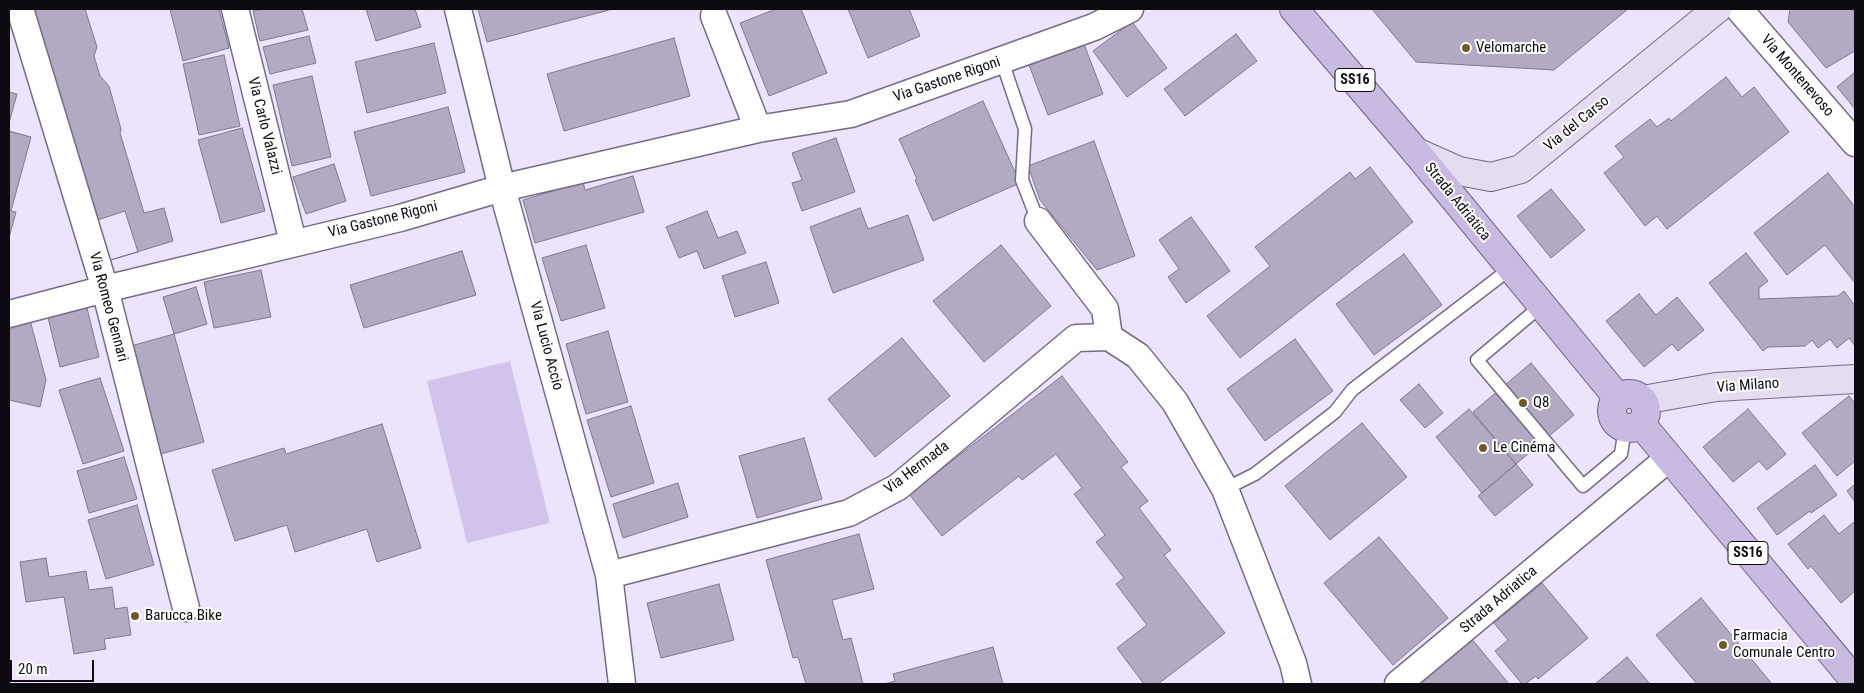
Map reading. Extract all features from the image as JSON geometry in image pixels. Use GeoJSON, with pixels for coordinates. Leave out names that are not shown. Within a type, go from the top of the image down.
{"type":"FeatureCollection","features":[{"type":"Feature","properties":{"kind":"main road","name":"Strada Adriatica"},"geometry":{"type":"LineString","coordinates":[[1294,9],[1416,152],[1855,681]]}},
{"type":"Feature","properties":{"kind":"street","name":"Via Romeo Gennari"},"geometry":{"type":"LineString","coordinates":[[20,9],[105,289],[186,608]]}},
{"type":"Feature","properties":{"kind":"street","name":"Via Carlo Valazzi"},"geometry":{"type":"LineString","coordinates":[[235,9],[293,242]]}},
{"type":"Feature","properties":{"kind":"street","name":"Via Lucio Accio"},"geometry":{"type":"LineString","coordinates":[[458,9],[502,188],[609,575],[622,684]]}},
{"type":"Feature","properties":{"kind":"street","name":"Via Gastone Rigoni"},"geometry":{"type":"LineString","coordinates":[[9,314],[293,242],[400,218],[502,188],[758,129],[850,114],[1094,27],[1130,9]]}},
{"type":"Feature","properties":{"kind":"street","name":"Via del Carso"},"geometry":{"type":"LineString","coordinates":[[1416,152],[1459,171],[1491,176],[1521,169],[1717,9]]}},
{"type":"Feature","properties":{"kind":"street","name":"Via Montenevoso"},"geometry":{"type":"LineString","coordinates":[[1739,9],[1855,144]]}},
{"type":"Feature","properties":{"kind":"street"},"geometry":{"type":"LineString","coordinates":[[714,16],[758,129]]}},
{"type":"Feature","properties":{"kind":"street"},"geometry":{"type":"LineString","coordinates":[[1038,221],[1106,309],[1109,337],[1138,356],[1175,402],[1225,490],[1293,663],[1298,684]]}},
{"type":"Feature","properties":{"kind":"street","name":"Via Hermada"},"geometry":{"type":"LineString","coordinates":[[609,575],[849,513],[898,487],[1076,338],[1109,337]]}},
{"type":"Feature","properties":{"kind":"street","name":"Via Milano"},"geometry":{"type":"LineString","coordinates":[[1631,412],[1716,387],[1855,379]]}},
{"type":"Feature","properties":{"kind":"street","name":"Strada Adriatica"},"geometry":{"type":"LineString","coordinates":[[1398,684],[1668,458]]}},
{"type":"Feature","properties":{"kind":"lane"},"geometry":{"type":"LineString","coordinates":[[1002,61],[1025,129],[1022,180],[1038,221]]}},
{"type":"Feature","properties":{"kind":"lane"},"geometry":{"type":"LineString","coordinates":[[1225,490],[1255,474],[1328,418],[1352,390],[1511,268]]}},
{"type":"Feature","properties":{"kind":"lane"},"geometry":{"type":"LineString","coordinates":[[1542,305],[1477,360],[1583,486],[1621,454],[1631,412]]}},
{"type":"Feature","properties":{"kind":"shaded area"},"geometry":{"type":"Polygon","coordinates":[[[510,361],[550,523],[467,543],[427,381],[510,361]]]}},
{"type":"Feature","properties":{"kind":"building"},"geometry":{"type":"Polygon","coordinates":[[[32,9],[85,9],[97,47],[94,56],[100,76],[109,86],[121,129],[120,133],[144,213],[164,208],[173,241],[107,261],[32,9]]]}},
{"type":"Feature","properties":{"kind":"building"},"geometry":{"type":"Polygon","coordinates":[[[170,9],[219,9],[229,48],[183,61],[170,9]]]}},
{"type":"Feature","properties":{"kind":"building"},"geometry":{"type":"Polygon","coordinates":[[[263,9],[302,9],[308,30],[260,41],[253,11],[263,9]]]}},
{"type":"Feature","properties":{"kind":"building"},"geometry":{"type":"Polygon","coordinates":[[[366,9],[415,9],[421,27],[376,41],[366,9]]]}},
{"type":"Feature","properties":{"kind":"building"},"geometry":{"type":"Polygon","coordinates":[[[478,9],[613,9],[487,42],[478,9]]]}},
{"type":"Feature","properties":{"kind":"building"},"geometry":{"type":"Polygon","coordinates":[[[776,9],[801,9],[827,73],[769,96],[740,23],[776,9]]]}},
{"type":"Feature","properties":{"kind":"building"},"geometry":{"type":"Polygon","coordinates":[[[848,9],[909,9],[920,36],[868,58],[848,9]]]}},
{"type":"Feature","properties":{"kind":"building"},"geometry":{"type":"Polygon","coordinates":[[[1372,9],[1628,9],[1554,70],[1416,62],[1372,9]]]}},
{"type":"Feature","properties":{"kind":"building"},"geometry":{"type":"Polygon","coordinates":[[[1790,9],[1855,9],[1855,51],[1826,68],[1788,22],[1790,9]]]}},
{"type":"Feature","properties":{"kind":"building"},"geometry":{"type":"Polygon","coordinates":[[[1132,22],[1167,68],[1127,97],[1093,51],[1132,22]]]}},
{"type":"Feature","properties":{"kind":"building"},"geometry":{"type":"Polygon","coordinates":[[[1236,34],[1257,61],[1185,116],[1164,89],[1236,34]]]}},
{"type":"Feature","properties":{"kind":"building"},"geometry":{"type":"Polygon","coordinates":[[[309,36],[316,63],[270,74],[263,47],[309,36]]]}},
{"type":"Feature","properties":{"kind":"building"},"geometry":{"type":"Polygon","coordinates":[[[674,38],[690,96],[564,131],[547,74],[674,38]]]}},
{"type":"Feature","properties":{"kind":"building"},"geometry":{"type":"Polygon","coordinates":[[[434,43],[446,93],[367,113],[355,62],[434,43]]]}},
{"type":"Feature","properties":{"kind":"building"},"geometry":{"type":"Polygon","coordinates":[[[1084,44],[1103,94],[1048,115],[1029,65],[1084,44]]]}},
{"type":"Feature","properties":{"kind":"building"},"geometry":{"type":"Polygon","coordinates":[[[224,55],[240,126],[199,135],[183,64],[224,55]]]}},
{"type":"Feature","properties":{"kind":"building"},"geometry":{"type":"Polygon","coordinates":[[[1855,72],[1855,109],[1837,87],[1855,72]]]}},
{"type":"Feature","properties":{"kind":"building"},"geometry":{"type":"Polygon","coordinates":[[[312,76],[331,157],[292,166],[273,85],[312,76]]]}},
{"type":"Feature","properties":{"kind":"building"},"geometry":{"type":"Polygon","coordinates":[[[1726,77],[1742,97],[1754,87],[1789,132],[1667,229],[1657,216],[1645,226],[1604,173],[1624,157],[1615,146],[1650,119],[1657,127],[1669,118],[1671,121],[1726,77]]]}},
{"type":"Feature","properties":{"kind":"building"},"geometry":{"type":"Polygon","coordinates":[[[9,92],[17,94],[9,123],[9,92]]]}},
{"type":"Feature","properties":{"kind":"building"},"geometry":{"type":"Polygon","coordinates":[[[983,101],[1020,183],[933,221],[899,139],[983,101]]]}},
{"type":"Feature","properties":{"kind":"building"},"geometry":{"type":"Polygon","coordinates":[[[448,107],[465,172],[371,196],[354,132],[448,107]]]}},
{"type":"Feature","properties":{"kind":"building"},"geometry":{"type":"Polygon","coordinates":[[[242,128],[265,211],[221,223],[198,140],[242,128]]]}},
{"type":"Feature","properties":{"kind":"building"},"geometry":{"type":"Polygon","coordinates":[[[9,131],[31,137],[11,211],[16,212],[9,238],[9,131]]]}},
{"type":"Feature","properties":{"kind":"building"},"geometry":{"type":"Polygon","coordinates":[[[836,138],[855,192],[802,211],[792,183],[802,180],[792,153],[836,138]]]}},
{"type":"Feature","properties":{"kind":"building"},"geometry":{"type":"Polygon","coordinates":[[[1094,141],[1135,256],[1097,270],[1040,200],[1028,166],[1094,141]]]}},
{"type":"Feature","properties":{"kind":"building"},"geometry":{"type":"Polygon","coordinates":[[[334,164],[346,201],[306,214],[293,177],[334,164]]]}},
{"type":"Feature","properties":{"kind":"building"},"geometry":{"type":"Polygon","coordinates":[[[1370,167],[1413,222],[1240,358],[1207,316],[1270,266],[1255,247],[1350,172],[1355,179],[1370,167]]]}},
{"type":"Feature","properties":{"kind":"building"},"geometry":{"type":"Polygon","coordinates":[[[1828,173],[1855,207],[1855,283],[1825,245],[1787,275],[1754,233],[1828,173]]]}},
{"type":"Feature","properties":{"kind":"building"},"geometry":{"type":"Polygon","coordinates":[[[633,176],[644,212],[535,243],[523,200],[583,182],[585,190],[633,176]]]}},
{"type":"Feature","properties":{"kind":"building"},"geometry":{"type":"Polygon","coordinates":[[[1551,189],[1585,230],[1551,258],[1517,216],[1551,189]]]}},
{"type":"Feature","properties":{"kind":"building"},"geometry":{"type":"Polygon","coordinates":[[[860,208],[868,229],[908,215],[924,260],[833,293],[810,227],[860,208]]]}},
{"type":"Feature","properties":{"kind":"building"},"geometry":{"type":"Polygon","coordinates":[[[125,211],[138,252],[107,261],[95,221],[125,211]]]}},
{"type":"Feature","properties":{"kind":"building"},"geometry":{"type":"Polygon","coordinates":[[[707,211],[718,238],[737,231],[746,253],[704,269],[697,251],[679,258],[666,227],[707,211]]]}},
{"type":"Feature","properties":{"kind":"building"},"geometry":{"type":"Polygon","coordinates":[[[1191,217],[1230,271],[1186,303],[1168,277],[1179,269],[1159,240],[1191,217]]]}},
{"type":"Feature","properties":{"kind":"building"},"geometry":{"type":"Polygon","coordinates":[[[586,245],[605,308],[561,321],[542,258],[586,245]]]}},
{"type":"Feature","properties":{"kind":"building"},"geometry":{"type":"Polygon","coordinates":[[[1001,245],[1051,306],[984,362],[933,301],[1001,245]]]}},
{"type":"Feature","properties":{"kind":"building"},"geometry":{"type":"Polygon","coordinates":[[[462,251],[476,295],[364,328],[350,285],[462,251]]]}},
{"type":"Feature","properties":{"kind":"building"},"geometry":{"type":"Polygon","coordinates":[[[1746,253],[1768,281],[1759,288],[1759,299],[1838,296],[1844,291],[1855,306],[1855,346],[1849,338],[1837,348],[1830,339],[1818,348],[1812,340],[1805,346],[1768,347],[1763,351],[1709,283],[1746,253]]]}},
{"type":"Feature","properties":{"kind":"building"},"geometry":{"type":"Polygon","coordinates":[[[1404,254],[1442,305],[1374,355],[1336,304],[1404,254]]]}},
{"type":"Feature","properties":{"kind":"building"},"geometry":{"type":"Polygon","coordinates":[[[766,262],[779,303],[735,317],[722,276],[766,262]]]}},
{"type":"Feature","properties":{"kind":"building"},"geometry":{"type":"Polygon","coordinates":[[[261,270],[271,317],[214,328],[204,282],[261,270]]]}},
{"type":"Feature","properties":{"kind":"building"},"geometry":{"type":"Polygon","coordinates":[[[196,287],[207,324],[174,334],[163,297],[196,287]]]}},
{"type":"Feature","properties":{"kind":"building"},"geometry":{"type":"Polygon","coordinates":[[[1639,294],[1656,315],[1677,297],[1704,330],[1678,351],[1672,344],[1644,367],[1606,321],[1639,294]]]}},
{"type":"Feature","properties":{"kind":"building"},"geometry":{"type":"Polygon","coordinates":[[[85,300],[99,357],[60,367],[46,309],[85,300]]]}},
{"type":"Feature","properties":{"kind":"building"},"geometry":{"type":"Polygon","coordinates":[[[30,320],[46,380],[40,407],[9,400],[9,326],[30,320]]]}},
{"type":"Feature","properties":{"kind":"building"},"geometry":{"type":"Polygon","coordinates":[[[608,331],[628,402],[586,414],[566,344],[608,331]]]}},
{"type":"Feature","properties":{"kind":"building"},"geometry":{"type":"Polygon","coordinates":[[[174,334],[204,442],[157,455],[127,347],[174,334]]]}},
{"type":"Feature","properties":{"kind":"building"},"geometry":{"type":"Polygon","coordinates":[[[902,338],[950,396],[875,457],[828,399],[902,338]]]}},
{"type":"Feature","properties":{"kind":"building"},"geometry":{"type":"Polygon","coordinates":[[[1295,339],[1333,391],[1265,441],[1227,389],[1295,339]]]}},
{"type":"Feature","properties":{"kind":"building"},"geometry":{"type":"Polygon","coordinates":[[[1531,363],[1574,415],[1516,464],[1473,412],[1531,363]]]}},
{"type":"Feature","properties":{"kind":"building"},"geometry":{"type":"Polygon","coordinates":[[[1062,376],[1128,462],[1121,467],[1148,501],[1139,508],[1171,550],[1164,555],[1225,633],[1158,684],[1144,684],[1117,648],[1147,625],[1116,584],[1124,578],[1096,542],[1105,535],[1074,494],[1082,488],[1056,454],[1022,480],[1019,476],[942,536],[909,494],[1062,376]]]}},
{"type":"Feature","properties":{"kind":"building"},"geometry":{"type":"Polygon","coordinates":[[[100,378],[124,451],[83,464],[59,390],[100,378]]]}},
{"type":"Feature","properties":{"kind":"building"},"geometry":{"type":"Polygon","coordinates":[[[1419,384],[1443,413],[1425,428],[1400,400],[1419,384]]]}},
{"type":"Feature","properties":{"kind":"building"},"geometry":{"type":"Polygon","coordinates":[[[1849,396],[1855,403],[1855,461],[1837,476],[1802,433],[1849,396]]]}},
{"type":"Feature","properties":{"kind":"building"},"geometry":{"type":"Polygon","coordinates":[[[631,406],[654,483],[611,497],[587,420],[631,406]]]}},
{"type":"Feature","properties":{"kind":"building"},"geometry":{"type":"Polygon","coordinates":[[[1469,409],[1516,464],[1482,493],[1436,437],[1469,409]]]}},
{"type":"Feature","properties":{"kind":"building"},"geometry":{"type":"Polygon","coordinates":[[[1748,409],[1786,454],[1767,470],[1759,461],[1733,482],[1703,447],[1748,409]]]}},
{"type":"Feature","properties":{"kind":"building"},"geometry":{"type":"Polygon","coordinates":[[[1362,423],[1407,477],[1330,540],[1285,486],[1362,423]]]}},
{"type":"Feature","properties":{"kind":"building"},"geometry":{"type":"Polygon","coordinates":[[[382,424],[421,548],[377,562],[367,529],[295,552],[287,525],[235,541],[212,470],[284,448],[286,454],[382,424]]]}},
{"type":"Feature","properties":{"kind":"building"},"geometry":{"type":"Polygon","coordinates":[[[804,438],[822,499],[757,518],[739,456],[804,438]]]}},
{"type":"Feature","properties":{"kind":"building"},"geometry":{"type":"Polygon","coordinates":[[[124,457],[137,499],[89,513],[77,471],[124,457]]]}},
{"type":"Feature","properties":{"kind":"building"},"geometry":{"type":"Polygon","coordinates":[[[1516,464],[1533,485],[1495,516],[1478,496],[1516,464]]]}},
{"type":"Feature","properties":{"kind":"building"},"geometry":{"type":"Polygon","coordinates":[[[1815,465],[1837,495],[1811,513],[1810,511],[1777,535],[1757,508],[1815,465]]]}},
{"type":"Feature","properties":{"kind":"building"},"geometry":{"type":"Polygon","coordinates":[[[678,483],[688,517],[623,538],[613,504],[678,483]]]}},
{"type":"Feature","properties":{"kind":"building"},"geometry":{"type":"Polygon","coordinates":[[[1855,484],[1855,502],[1847,491],[1855,484]]]}},
{"type":"Feature","properties":{"kind":"building"},"geometry":{"type":"Polygon","coordinates":[[[137,505],[154,565],[106,579],[88,520],[137,505]]]}},
{"type":"Feature","properties":{"kind":"building"},"geometry":{"type":"Polygon","coordinates":[[[1824,515],[1839,534],[1854,522],[1855,524],[1855,591],[1841,603],[1811,566],[1808,569],[1788,544],[1824,515]]]}},
{"type":"Feature","properties":{"kind":"building"},"geometry":{"type":"Polygon","coordinates":[[[859,534],[874,589],[832,600],[843,640],[851,638],[863,684],[806,684],[798,657],[793,658],[766,560],[859,534]]]}},
{"type":"Feature","properties":{"kind":"building"},"geometry":{"type":"Polygon","coordinates":[[[1379,537],[1448,618],[1393,665],[1324,583],[1379,537]]]}},
{"type":"Feature","properties":{"kind":"building"},"geometry":{"type":"Polygon","coordinates":[[[46,558],[49,577],[86,571],[89,590],[112,587],[115,609],[127,607],[131,635],[104,639],[106,649],[74,654],[64,597],[26,602],[20,562],[46,558]]]}},
{"type":"Feature","properties":{"kind":"building"},"geometry":{"type":"Polygon","coordinates":[[[1542,583],[1588,638],[1538,679],[1536,676],[1522,684],[1495,651],[1508,640],[1494,623],[1542,583]]]}},
{"type":"Feature","properties":{"kind":"building"},"geometry":{"type":"Polygon","coordinates":[[[719,584],[734,640],[661,658],[647,603],[719,584]]]}},
{"type":"Feature","properties":{"kind":"building"},"geometry":{"type":"Polygon","coordinates":[[[1701,598],[1772,684],[1697,684],[1656,635],[1701,598]]]}},
{"type":"Feature","properties":{"kind":"building"},"geometry":{"type":"Polygon","coordinates":[[[1471,638],[1509,684],[1414,684],[1471,638]]]}},
{"type":"Feature","properties":{"kind":"building"},"geometry":{"type":"Polygon","coordinates":[[[993,647],[1003,684],[884,684],[895,681],[893,674],[993,647]]]}},
{"type":"Feature","properties":{"kind":"building"},"geometry":{"type":"Polygon","coordinates":[[[1627,657],[1650,684],[1595,684],[1627,657]]]}},
{"type":"Feature","properties":{"kind":"place","name":"Velomarche"},"geometry":{"type":"Point","coordinates":[1466,48]}},
{"type":"Feature","properties":{"kind":"place","name":"Q8"},"geometry":{"type":"Point","coordinates":[1523,403]}},
{"type":"Feature","properties":{"kind":"place","name":"Le Cinéma"},"geometry":{"type":"Point","coordinates":[1483,448]}},
{"type":"Feature","properties":{"kind":"place","name":"Barucca Bike"},"geometry":{"type":"Point","coordinates":[135,616]}},
{"type":"Feature","properties":{"kind":"place","name":"Farmacia Comunale Centro"},"geometry":{"type":"Point","coordinates":[1723,645]}}]}
